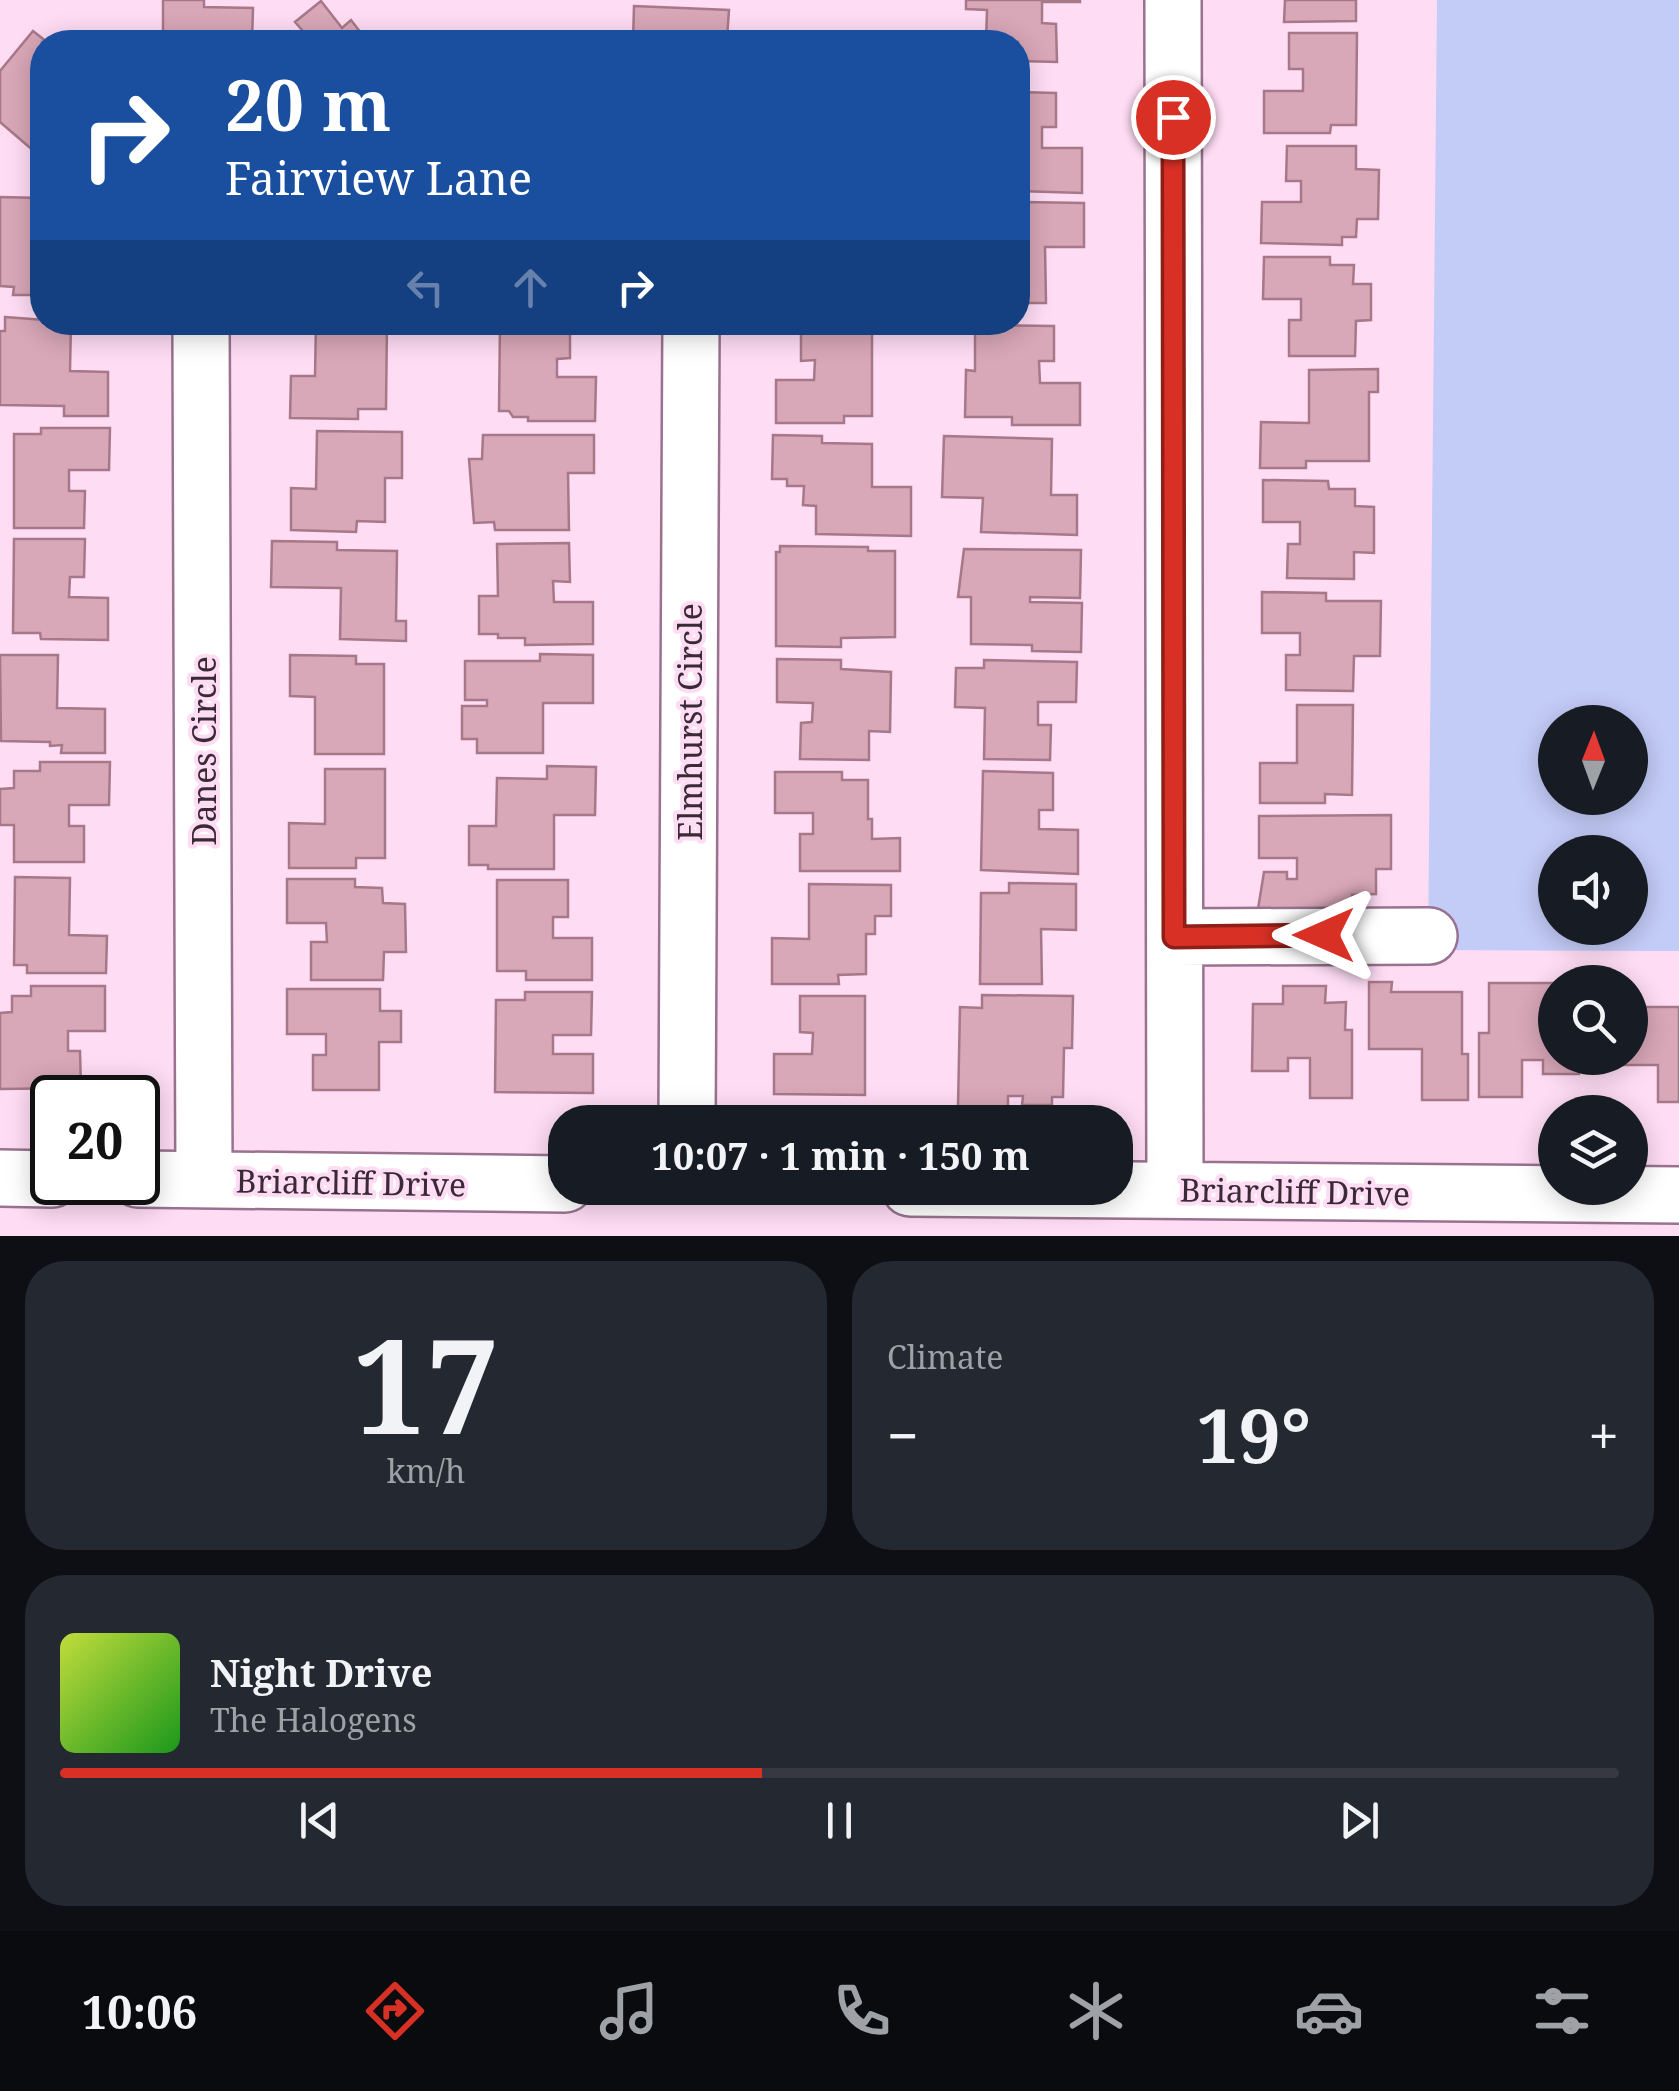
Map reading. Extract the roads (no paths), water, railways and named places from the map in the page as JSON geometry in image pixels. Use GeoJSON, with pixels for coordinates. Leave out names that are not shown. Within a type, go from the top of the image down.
{"type":"FeatureCollection","features":[{"type":"Feature","properties":{"kind":"street"},"geometry":{"type":"LineString","coordinates":[[1173,0],[1175,1190]]}},
{"type":"Feature","properties":{"kind":"street","name":"Danes Circle"},"geometry":{"type":"LineString","coordinates":[[201,335],[204,1180]]}},
{"type":"Feature","properties":{"kind":"street","name":"Elmhurst Circle"},"geometry":{"type":"LineString","coordinates":[[687,1105],[690,335]]}},
{"type":"Feature","properties":{"kind":"street"},"geometry":{"type":"LineString","coordinates":[[1174,937],[1429,936]]}},
{"type":"Feature","properties":{"kind":"street"},"geometry":{"type":"LineString","coordinates":[[0,1178],[30,1178]]}},
{"type":"Feature","properties":{"kind":"street","name":"Briarcliff Drive"},"geometry":{"type":"LineString","coordinates":[[160,1180],[548,1184]]}},
{"type":"Feature","properties":{"kind":"street","name":"Briarcliff Drive"},"geometry":{"type":"LineString","coordinates":[[1133,1190],[1679,1196]]}}]}
